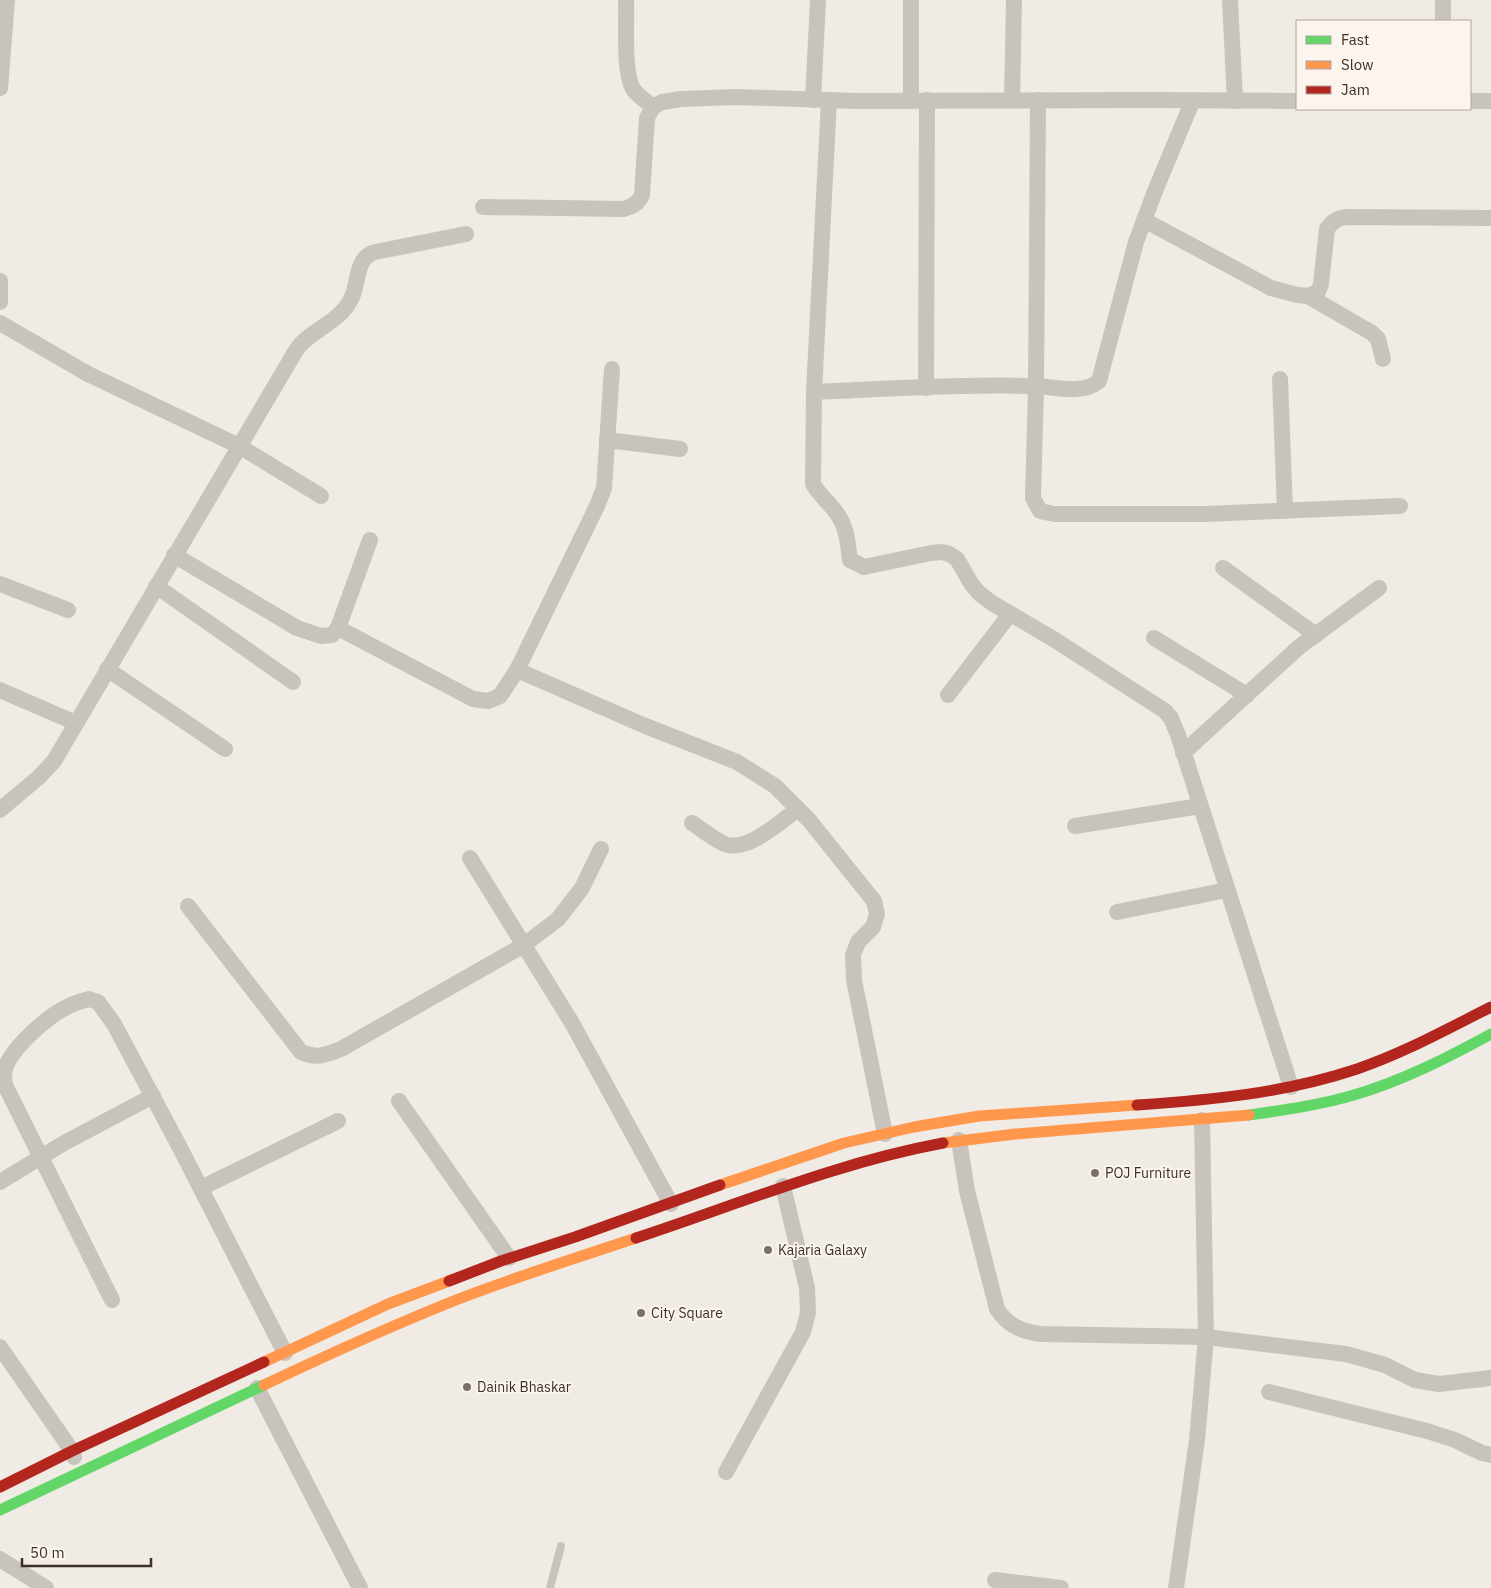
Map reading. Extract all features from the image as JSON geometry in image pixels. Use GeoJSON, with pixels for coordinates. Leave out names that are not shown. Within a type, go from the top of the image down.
{"type":"FeatureCollection","features":[{"type":"Feature","properties":{"kind":"highway"},"geometry":{"type":"LineString","coordinates":[[0,1487],[72,1451],[388,1304],[444,1281],[509,1258],[575,1238],[844,1143],[914,1127],[978,1116],[1219,1099],[1291,1087],[1356,1069],[1408,1049],[1491,1008]]}},
{"type":"Feature","properties":{"kind":"highway"},"geometry":{"type":"LineString","coordinates":[[0,1510],[257,1388],[376,1334],[478,1291],[783,1186],[863,1161],[959,1140],[1073,1128],[1202,1120],[1260,1114],[1354,1095],[1412,1075],[1491,1034]]}},
{"type":"Feature","properties":{"kind":"street"},"geometry":{"type":"LineString","coordinates":[[0,88],[7,0]]}},
{"type":"Feature","properties":{"kind":"street"},"geometry":{"type":"LineString","coordinates":[[626,0],[627,73],[632,87],[653,107]]}},
{"type":"Feature","properties":{"kind":"street"},"geometry":{"type":"LineString","coordinates":[[818,0],[821,100],[813,484],[839,516],[845,530],[850,560],[864,567],[931,552],[949,554],[957,559],[980,594],[1165,711],[1171,718],[1291,1087]]}},
{"type":"Feature","properties":{"kind":"street"},"geometry":{"type":"LineString","coordinates":[[911,0],[919,100],[926,388]]}},
{"type":"Feature","properties":{"kind":"street"},"geometry":{"type":"LineString","coordinates":[[1012,100],[1014,0]]}},
{"type":"Feature","properties":{"kind":"street"},"geometry":{"type":"LineString","coordinates":[[1230,0],[1235,101]]}},
{"type":"Feature","properties":{"kind":"street"},"geometry":{"type":"LineString","coordinates":[[1443,0],[1443,20]]}},
{"type":"Feature","properties":{"kind":"street"},"geometry":{"type":"LineString","coordinates":[[483,207],[623,209],[632,207],[639,202],[642,195],[648,118],[653,107],[662,102],[680,98],[1296,102]]}},
{"type":"Feature","properties":{"kind":"street"},"geometry":{"type":"LineString","coordinates":[[1038,100],[1036,386],[1033,498],[1040,511],[1054,514],[1205,514],[1400,506]]}},
{"type":"Feature","properties":{"kind":"street"},"geometry":{"type":"LineString","coordinates":[[814,392],[1036,386],[1080,389],[1092,387],[1099,381],[1144,220],[1192,100]]}},
{"type":"Feature","properties":{"kind":"street"},"geometry":{"type":"LineString","coordinates":[[1471,101],[1491,101]]}},
{"type":"Feature","properties":{"kind":"street"},"geometry":{"type":"LineString","coordinates":[[1308,296],[1318,292],[1321,284],[1327,230],[1332,222],[1338,218],[1491,218]]}},
{"type":"Feature","properties":{"kind":"street"},"geometry":{"type":"LineString","coordinates":[[1144,220],[1270,288],[1308,296],[1372,333],[1378,339],[1383,358]]}},
{"type":"Feature","properties":{"kind":"street"},"geometry":{"type":"LineString","coordinates":[[0,810],[26,789],[54,761],[107,668],[301,344],[332,322],[345,308],[352,296],[356,275],[362,262],[369,254],[466,234]]}},
{"type":"Feature","properties":{"kind":"street"},"geometry":{"type":"LineString","coordinates":[[0,281],[0,302]]}},
{"type":"Feature","properties":{"kind":"street"},"geometry":{"type":"LineString","coordinates":[[0,323],[88,374],[239,446],[321,496]]}},
{"type":"Feature","properties":{"kind":"street"},"geometry":{"type":"LineString","coordinates":[[338,628],[473,699],[488,701],[500,696],[517,670],[598,506],[604,488],[612,369]]}},
{"type":"Feature","properties":{"kind":"street"},"geometry":{"type":"LineString","coordinates":[[1280,379],[1285,511]]}},
{"type":"Feature","properties":{"kind":"street"},"geometry":{"type":"LineString","coordinates":[[607,440],[680,449]]}},
{"type":"Feature","properties":{"kind":"street"},"geometry":{"type":"LineString","coordinates":[[174,555],[297,628],[321,636],[332,635],[338,628],[370,540]]}},
{"type":"Feature","properties":{"kind":"street"},"geometry":{"type":"LineString","coordinates":[[1223,568],[1316,635]]}},
{"type":"Feature","properties":{"kind":"street"},"geometry":{"type":"LineString","coordinates":[[0,584],[68,610]]}},
{"type":"Feature","properties":{"kind":"street"},"geometry":{"type":"LineString","coordinates":[[156,586],[293,682]]}},
{"type":"Feature","properties":{"kind":"street"},"geometry":{"type":"LineString","coordinates":[[1183,753],[1299,648],[1379,588]]}},
{"type":"Feature","properties":{"kind":"street"},"geometry":{"type":"LineString","coordinates":[[948,695],[1010,614]]}},
{"type":"Feature","properties":{"kind":"street"},"geometry":{"type":"LineString","coordinates":[[1154,638],[1247,695]]}},
{"type":"Feature","properties":{"kind":"street"},"geometry":{"type":"LineString","coordinates":[[107,668],[225,749]]}},
{"type":"Feature","properties":{"kind":"street"},"geometry":{"type":"LineString","coordinates":[[517,670],[643,725],[737,762],[775,786],[798,809],[874,901],[877,914],[873,927],[858,942],[853,955],[854,980],[885,1134]]}},
{"type":"Feature","properties":{"kind":"street"},"geometry":{"type":"LineString","coordinates":[[0,690],[76,723]]}},
{"type":"Feature","properties":{"kind":"street"},"geometry":{"type":"LineString","coordinates":[[1075,826],[1200,806]]}},
{"type":"Feature","properties":{"kind":"street"},"geometry":{"type":"LineString","coordinates":[[692,823],[727,845],[740,845],[754,840],[798,809]]}},
{"type":"Feature","properties":{"kind":"street"},"geometry":{"type":"LineString","coordinates":[[188,906],[301,1052],[312,1057],[321,1056],[341,1049],[524,945],[558,919],[569,907],[582,888],[601,849]]}},
{"type":"Feature","properties":{"kind":"street"},"geometry":{"type":"LineString","coordinates":[[470,858],[572,1023],[671,1204]]}},
{"type":"Feature","properties":{"kind":"street"},"geometry":{"type":"LineString","coordinates":[[1117,912],[1227,890]]}},
{"type":"Feature","properties":{"kind":"street"},"geometry":{"type":"LineString","coordinates":[[112,1300],[5,1085],[3,1075],[6,1064],[24,1041],[45,1022],[67,1007],[90,999],[98,1002],[114,1024],[285,1352]]}},
{"type":"Feature","properties":{"kind":"street"},"geometry":{"type":"LineString","coordinates":[[0,1182],[64,1143],[153,1096]]}},
{"type":"Feature","properties":{"kind":"street"},"geometry":{"type":"LineString","coordinates":[[399,1100],[509,1258]]}},
{"type":"Feature","properties":{"kind":"street"},"geometry":{"type":"LineString","coordinates":[[1176,1588],[1197,1440],[1206,1337],[1202,1120]]}},
{"type":"Feature","properties":{"kind":"street"},"geometry":{"type":"LineString","coordinates":[[201,1188],[338,1121]]}},
{"type":"Feature","properties":{"kind":"street"},"geometry":{"type":"LineString","coordinates":[[959,1140],[969,1200],[997,1308],[1003,1318],[1023,1331],[1041,1334],[1206,1337],[1346,1354],[1385,1365],[1416,1380],[1438,1384],[1491,1378]]}},
{"type":"Feature","properties":{"kind":"street"},"geometry":{"type":"LineString","coordinates":[[726,1472],[803,1332],[808,1314],[808,1288],[783,1186]]}},
{"type":"Feature","properties":{"kind":"street"},"geometry":{"type":"LineString","coordinates":[[0,1347],[72,1451],[79,1473]]}},
{"type":"Feature","properties":{"kind":"street"},"geometry":{"type":"LineString","coordinates":[[257,1388],[360,1588]]}},
{"type":"Feature","properties":{"kind":"street"},"geometry":{"type":"LineString","coordinates":[[1268,1392],[1427,1431],[1491,1455]]}},
{"type":"Feature","properties":{"kind":"street"},"geometry":{"type":"LineString","coordinates":[[0,1559],[46,1588]]}},
{"type":"Feature","properties":{"kind":"street"},"geometry":{"type":"LineString","coordinates":[[995,1580],[1061,1588]]}},
{"type":"Feature","properties":{"kind":"lane"},"geometry":{"type":"LineString","coordinates":[[550,1588],[562,1546]]}},
{"type":"Feature","properties":{"kind":"traffic: fast"},"geometry":{"type":"LineString","coordinates":[[1249,1115],[1341,1099],[1372,1089],[1424,1068],[1491,1034]]}},
{"type":"Feature","properties":{"kind":"traffic: fast"},"geometry":{"type":"LineString","coordinates":[[0,1510],[264,1385]]}},
{"type":"Feature","properties":{"kind":"traffic: slow"},"geometry":{"type":"LineString","coordinates":[[720,1185],[844,1143],[914,1127],[979,1116],[1137,1105]]}},
{"type":"Feature","properties":{"kind":"traffic: slow"},"geometry":{"type":"LineString","coordinates":[[943,1143],[1015,1134],[1249,1115]]}},
{"type":"Feature","properties":{"kind":"traffic: slow"},"geometry":{"type":"LineString","coordinates":[[264,1385],[359,1341],[456,1300],[636,1238]]}},
{"type":"Feature","properties":{"kind":"traffic: slow"},"geometry":{"type":"LineString","coordinates":[[264,1362],[388,1304],[449,1281]]}},
{"type":"Feature","properties":{"kind":"traffic: jam"},"geometry":{"type":"LineString","coordinates":[[1137,1105],[1193,1101],[1276,1090],[1330,1077],[1392,1056],[1491,1007]]}},
{"type":"Feature","properties":{"kind":"traffic: jam"},"geometry":{"type":"LineString","coordinates":[[636,1238],[826,1173],[903,1151],[943,1143]]}},
{"type":"Feature","properties":{"kind":"traffic: jam"},"geometry":{"type":"LineString","coordinates":[[449,1281],[720,1185]]}},
{"type":"Feature","properties":{"kind":"traffic: jam"},"geometry":{"type":"LineString","coordinates":[[0,1487],[72,1451],[264,1362]]}},
{"type":"Feature","properties":{"kind":"place","name":"POJ Furniture"},"geometry":{"type":"Point","coordinates":[1095,1173]}},
{"type":"Feature","properties":{"kind":"place","name":"Kajaria Galaxy"},"geometry":{"type":"Point","coordinates":[768,1250]}},
{"type":"Feature","properties":{"kind":"place","name":"City Square"},"geometry":{"type":"Point","coordinates":[641,1313]}},
{"type":"Feature","properties":{"kind":"place","name":"Dainik Bhaskar"},"geometry":{"type":"Point","coordinates":[467,1387]}}]}
